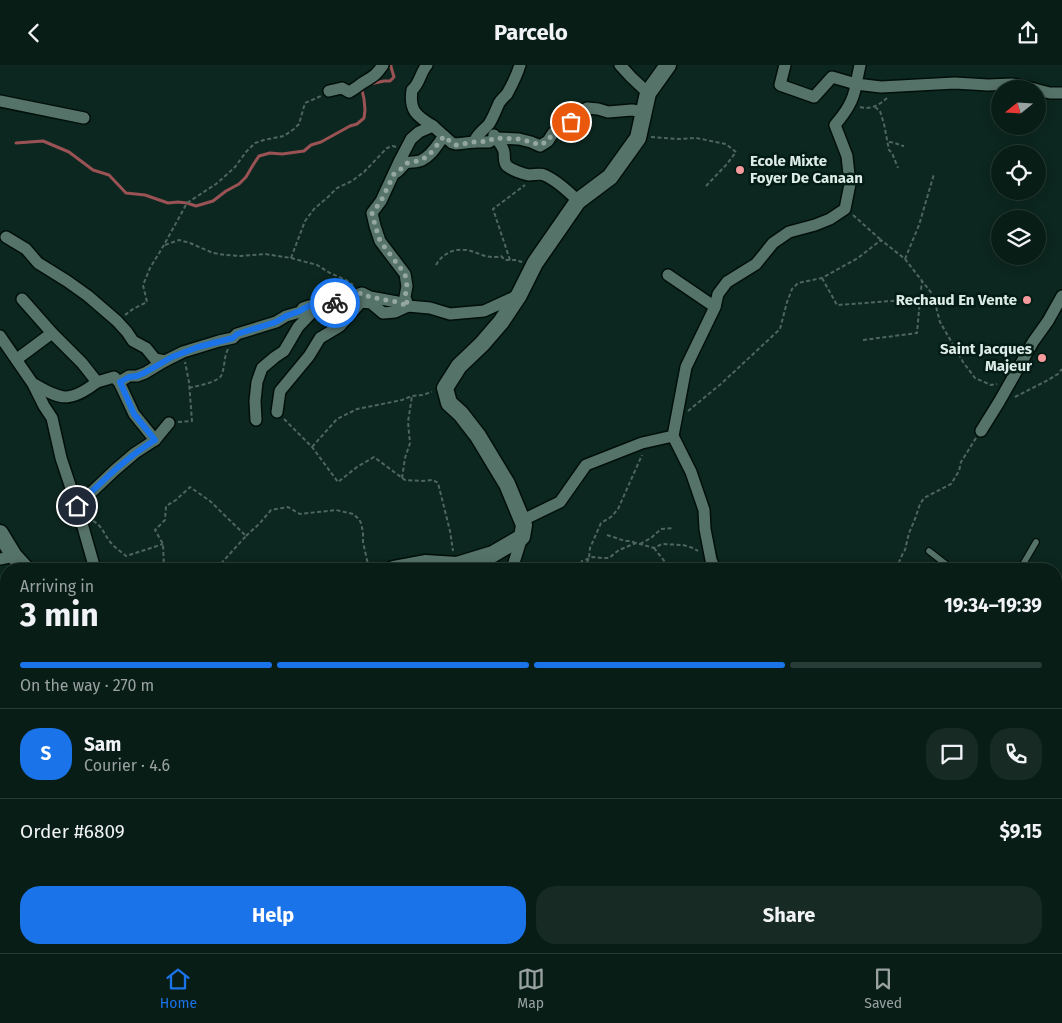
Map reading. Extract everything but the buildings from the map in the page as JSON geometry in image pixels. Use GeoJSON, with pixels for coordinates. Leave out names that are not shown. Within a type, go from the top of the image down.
{"type":"FeatureCollection","features":[{"type":"Feature","properties":{"kind":"street"},"geometry":{"type":"LineString","coordinates":[[329,91],[342,89],[349,92],[354,90],[363,82],[374,77],[383,65]]}},
{"type":"Feature","properties":{"kind":"street"},"geometry":{"type":"LineString","coordinates":[[427,65],[417,86],[412,90],[412,105],[415,113],[422,120],[433,126],[456,145],[489,141],[494,138],[519,139],[540,145],[548,141],[553,133],[566,128],[580,112],[587,108],[608,112],[632,110],[644,112]]}},
{"type":"Feature","properties":{"kind":"street"},"geometry":{"type":"LineString","coordinates":[[520,65],[506,95],[492,115],[494,138],[504,150],[504,161],[507,166],[530,175],[543,174],[578,201]]}},
{"type":"Feature","properties":{"kind":"street"},"geometry":{"type":"LineString","coordinates":[[620,65],[648,93]]}},
{"type":"Feature","properties":{"kind":"street"},"geometry":{"type":"LineString","coordinates":[[523,531],[507,484],[478,436],[461,413],[449,403],[445,387],[459,366],[501,322],[519,295],[535,263],[578,201],[610,177],[638,138],[648,93],[668,65]]}},
{"type":"Feature","properties":{"kind":"street"},"geometry":{"type":"LineString","coordinates":[[786,65],[780,85],[814,97],[832,77],[856,84],[881,87],[954,83],[991,85]]}},
{"type":"Feature","properties":{"kind":"street"},"geometry":{"type":"LineString","coordinates":[[713,563],[705,529],[704,509],[691,472],[673,435],[686,367],[715,307],[718,294],[726,283],[756,264],[773,243],[789,232],[830,219],[845,209],[850,184],[847,156],[835,125],[851,103],[860,65]]}},
{"type":"Feature","properties":{"kind":"street"},"geometry":{"type":"LineString","coordinates":[[1046,92],[1062,93]]}},
{"type":"Feature","properties":{"kind":"street"},"geometry":{"type":"LineString","coordinates":[[0,101],[84,118]]}},
{"type":"Feature","properties":{"kind":"street"},"geometry":{"type":"LineString","coordinates":[[474,142],[492,119]]}},
{"type":"Feature","properties":{"kind":"street"},"geometry":{"type":"LineString","coordinates":[[408,306],[405,297],[407,286],[405,274],[380,241],[372,213],[381,201],[412,139],[419,132],[433,126]]}},
{"type":"Feature","properties":{"kind":"street"},"geometry":{"type":"LineString","coordinates":[[394,174],[406,163],[421,161],[436,148],[444,136]]}},
{"type":"Feature","properties":{"kind":"street"},"geometry":{"type":"LineString","coordinates":[[6,237],[26,249],[38,263],[88,296],[117,321],[133,341],[146,348],[155,359],[165,361]]}},
{"type":"Feature","properties":{"kind":"street"},"geometry":{"type":"LineString","coordinates":[[668,275],[715,307]]}},
{"type":"Feature","properties":{"kind":"street"},"geometry":{"type":"LineString","coordinates":[[120,382],[129,377],[144,373],[183,352],[233,338],[237,334],[276,322],[309,306],[342,301],[362,293],[370,297],[408,306],[430,308],[450,314],[484,311],[519,295]]}},
{"type":"Feature","properties":{"kind":"street"},"geometry":{"type":"LineString","coordinates":[[982,431],[1062,296]]}},
{"type":"Feature","properties":{"kind":"street"},"geometry":{"type":"LineString","coordinates":[[22,299],[82,363],[97,382]]}},
{"type":"Feature","properties":{"kind":"street"},"geometry":{"type":"LineString","coordinates":[[277,412],[280,391],[309,356],[320,338],[340,326],[361,303],[371,303],[383,313],[395,312],[408,306]]}},
{"type":"Feature","properties":{"kind":"street"},"geometry":{"type":"LineString","coordinates":[[256,420],[255,401],[257,383],[262,368],[284,351],[298,327],[319,305]]}},
{"type":"Feature","properties":{"kind":"street"},"geometry":{"type":"LineString","coordinates":[[17,359],[52,333]]}},
{"type":"Feature","properties":{"kind":"street"},"geometry":{"type":"LineString","coordinates":[[0,336],[33,383],[52,418],[61,458],[93,563]]}},
{"type":"Feature","properties":{"kind":"street"},"geometry":{"type":"LineString","coordinates":[[33,383],[46,391],[66,399],[89,389],[97,382],[114,377],[120,382],[134,414],[155,440]]}},
{"type":"Feature","properties":{"kind":"street"},"geometry":{"type":"LineString","coordinates":[[77,506],[115,470],[155,440],[168,423]]}},
{"type":"Feature","properties":{"kind":"street"},"geometry":{"type":"LineString","coordinates":[[514,563],[527,518],[560,502],[586,465],[642,443],[673,435]]}},
{"type":"Feature","properties":{"kind":"street"},"geometry":{"type":"LineString","coordinates":[[467,563],[493,554],[523,531]]}},
{"type":"Feature","properties":{"kind":"street"},"geometry":{"type":"LineString","coordinates":[[0,533],[7,558]]}},
{"type":"Feature","properties":{"kind":"lane"},"geometry":{"type":"LineString","coordinates":[[1024,563],[1036,542]]}},
{"type":"Feature","properties":{"kind":"lane"},"geometry":{"type":"LineString","coordinates":[[928,551],[944,563]]}},
{"type":"Feature","properties":{"kind":"path"},"geometry":{"type":"LineString","coordinates":[[117,321],[133,309],[147,302],[143,285],[150,268],[187,203],[220,181],[235,167],[255,143],[284,136],[294,129],[299,124],[305,103],[329,91]]}},
{"type":"Feature","properties":{"kind":"path"},"geometry":{"type":"LineString","coordinates":[[851,103],[864,108],[874,107],[888,97]]}},
{"type":"Feature","properties":{"kind":"path"},"geometry":{"type":"LineString","coordinates":[[874,107],[880,111],[890,150],[898,168]]}},
{"type":"Feature","properties":{"kind":"path"},"geometry":{"type":"LineString","coordinates":[[638,138],[655,136],[679,139],[696,138],[726,145],[736,152],[706,186]]}},
{"type":"Feature","properties":{"kind":"path"},"geometry":{"type":"LineString","coordinates":[[889,142],[904,146]]}},
{"type":"Feature","properties":{"kind":"path"},"geometry":{"type":"LineString","coordinates":[[291,258],[305,221],[314,209],[337,187],[352,181],[364,172],[387,148],[393,146],[406,148]]}},
{"type":"Feature","properties":{"kind":"path"},"geometry":{"type":"LineString","coordinates":[[904,259],[918,225],[934,174]]}},
{"type":"Feature","properties":{"kind":"path"},"geometry":{"type":"LineString","coordinates":[[510,260],[493,209],[526,185],[530,175]]}},
{"type":"Feature","properties":{"kind":"path"},"geometry":{"type":"LineString","coordinates":[[845,209],[904,259],[933,295],[940,322],[963,362],[975,378],[991,385],[1004,382],[1009,383]]}},
{"type":"Feature","properties":{"kind":"path"},"geometry":{"type":"LineString","coordinates":[[164,245],[180,240],[213,253],[225,255],[265,254],[291,258],[317,265],[346,280],[362,293]]}},
{"type":"Feature","properties":{"kind":"path"},"geometry":{"type":"LineString","coordinates":[[684,415],[722,383],[780,329],[792,289],[798,283],[822,277],[858,258],[881,240]]}},
{"type":"Feature","properties":{"kind":"path"},"geometry":{"type":"LineString","coordinates":[[436,265],[439,260],[454,250],[465,249],[492,257],[501,256],[505,260],[535,263]]}},
{"type":"Feature","properties":{"kind":"path"},"geometry":{"type":"LineString","coordinates":[[822,277],[837,305],[920,299]]}},
{"type":"Feature","properties":{"kind":"path"},"geometry":{"type":"LineString","coordinates":[[862,340],[917,333],[922,281]]}},
{"type":"Feature","properties":{"kind":"path"},"geometry":{"type":"LineString","coordinates":[[189,388],[218,379],[222,375],[226,353],[233,338]]}},
{"type":"Feature","properties":{"kind":"path"},"geometry":{"type":"LineString","coordinates":[[168,423],[192,421],[183,352]]}},
{"type":"Feature","properties":{"kind":"path"},"geometry":{"type":"LineString","coordinates":[[1002,397],[1014,397],[1022,394],[1058,374],[1062,369]]}},
{"type":"Feature","properties":{"kind":"path"},"geometry":{"type":"LineString","coordinates":[[312,447],[337,419],[357,409],[422,395],[445,387]]}},
{"type":"Feature","properties":{"kind":"path"},"geometry":{"type":"LineString","coordinates":[[402,478],[405,458],[410,443],[408,422],[412,396]]}},
{"type":"Feature","properties":{"kind":"path"},"geometry":{"type":"LineString","coordinates":[[277,412],[312,447],[338,481],[356,467],[374,457],[405,480],[421,481],[434,479],[438,483],[454,563]]}},
{"type":"Feature","properties":{"kind":"path"},"geometry":{"type":"LineString","coordinates":[[899,563],[905,550],[920,504],[924,498],[952,484],[960,471],[961,462],[982,431]]}},
{"type":"Feature","properties":{"kind":"path"},"geometry":{"type":"LineString","coordinates":[[587,563],[590,548],[602,523],[618,509],[642,455],[642,443]]}},
{"type":"Feature","properties":{"kind":"path"},"geometry":{"type":"LineString","coordinates":[[164,563],[163,544],[155,530],[165,520],[166,506],[176,500],[190,487],[210,501],[246,536]]}},
{"type":"Feature","properties":{"kind":"path"},"geometry":{"type":"LineString","coordinates":[[221,563],[271,510],[288,507],[300,514],[336,510],[353,514],[359,519],[363,532],[368,563]]}},
{"type":"Feature","properties":{"kind":"path"},"geometry":{"type":"LineString","coordinates":[[82,522],[92,521],[96,523],[105,532],[112,544],[126,556],[163,544]]}},
{"type":"Feature","properties":{"kind":"path"},"geometry":{"type":"LineString","coordinates":[[581,563],[589,558],[609,558],[619,550],[636,543],[640,544],[651,538],[661,529],[674,528]]}},
{"type":"Feature","properties":{"kind":"path"},"geometry":{"type":"LineString","coordinates":[[607,535],[654,547],[662,544],[693,547],[711,563]]}},
{"type":"Feature","properties":{"kind":"path"},"geometry":{"type":"LineString","coordinates":[[654,547],[666,563]]}},
{"type":"Feature","properties":{"kind":"waterway"},"geometry":{"type":"LineString","coordinates":[[370,84],[390,81],[394,77],[391,65]]}},
{"type":"Feature","properties":{"kind":"waterway"},"geometry":{"type":"LineString","coordinates":[[16,143],[43,141],[69,152],[93,170],[109,175],[126,193],[145,195],[168,203],[178,202],[196,206],[213,201],[239,184],[246,177],[259,156],[270,153],[282,154],[304,151],[311,145],[357,124],[364,118],[365,110],[362,90],[365,87]]}},
{"type":"Feature","properties":{"kind":"way so far"},"geometry":{"type":"LineString","coordinates":[[335,303],[362,293],[370,297],[408,306],[405,297],[407,286],[405,274],[380,241],[372,213],[381,201],[394,174],[406,163],[421,161],[436,148],[444,136],[456,145],[489,141],[494,138],[519,139],[540,145],[548,141],[553,133],[566,128],[571,122]]}},
{"type":"Feature","properties":{"kind":"place","name":"Ecole Mixte Foyer De Canaan"},"geometry":{"type":"Point","coordinates":[740,170]}},
{"type":"Feature","properties":{"kind":"place","name":"Rechaud En Vente"},"geometry":{"type":"Point","coordinates":[1027,300]}},
{"type":"Feature","properties":{"kind":"place","name":"Saint Jacques Majeur"},"geometry":{"type":"Point","coordinates":[1042,358]}},
{"type":"Feature","properties":{"kind":"route"},"geometry":{"type":"LineString","coordinates":[[77,506],[115,470],[155,440],[134,414],[120,382],[129,377],[144,373],[183,352],[233,338],[237,334],[276,322],[309,306],[335,303]]}}]}
